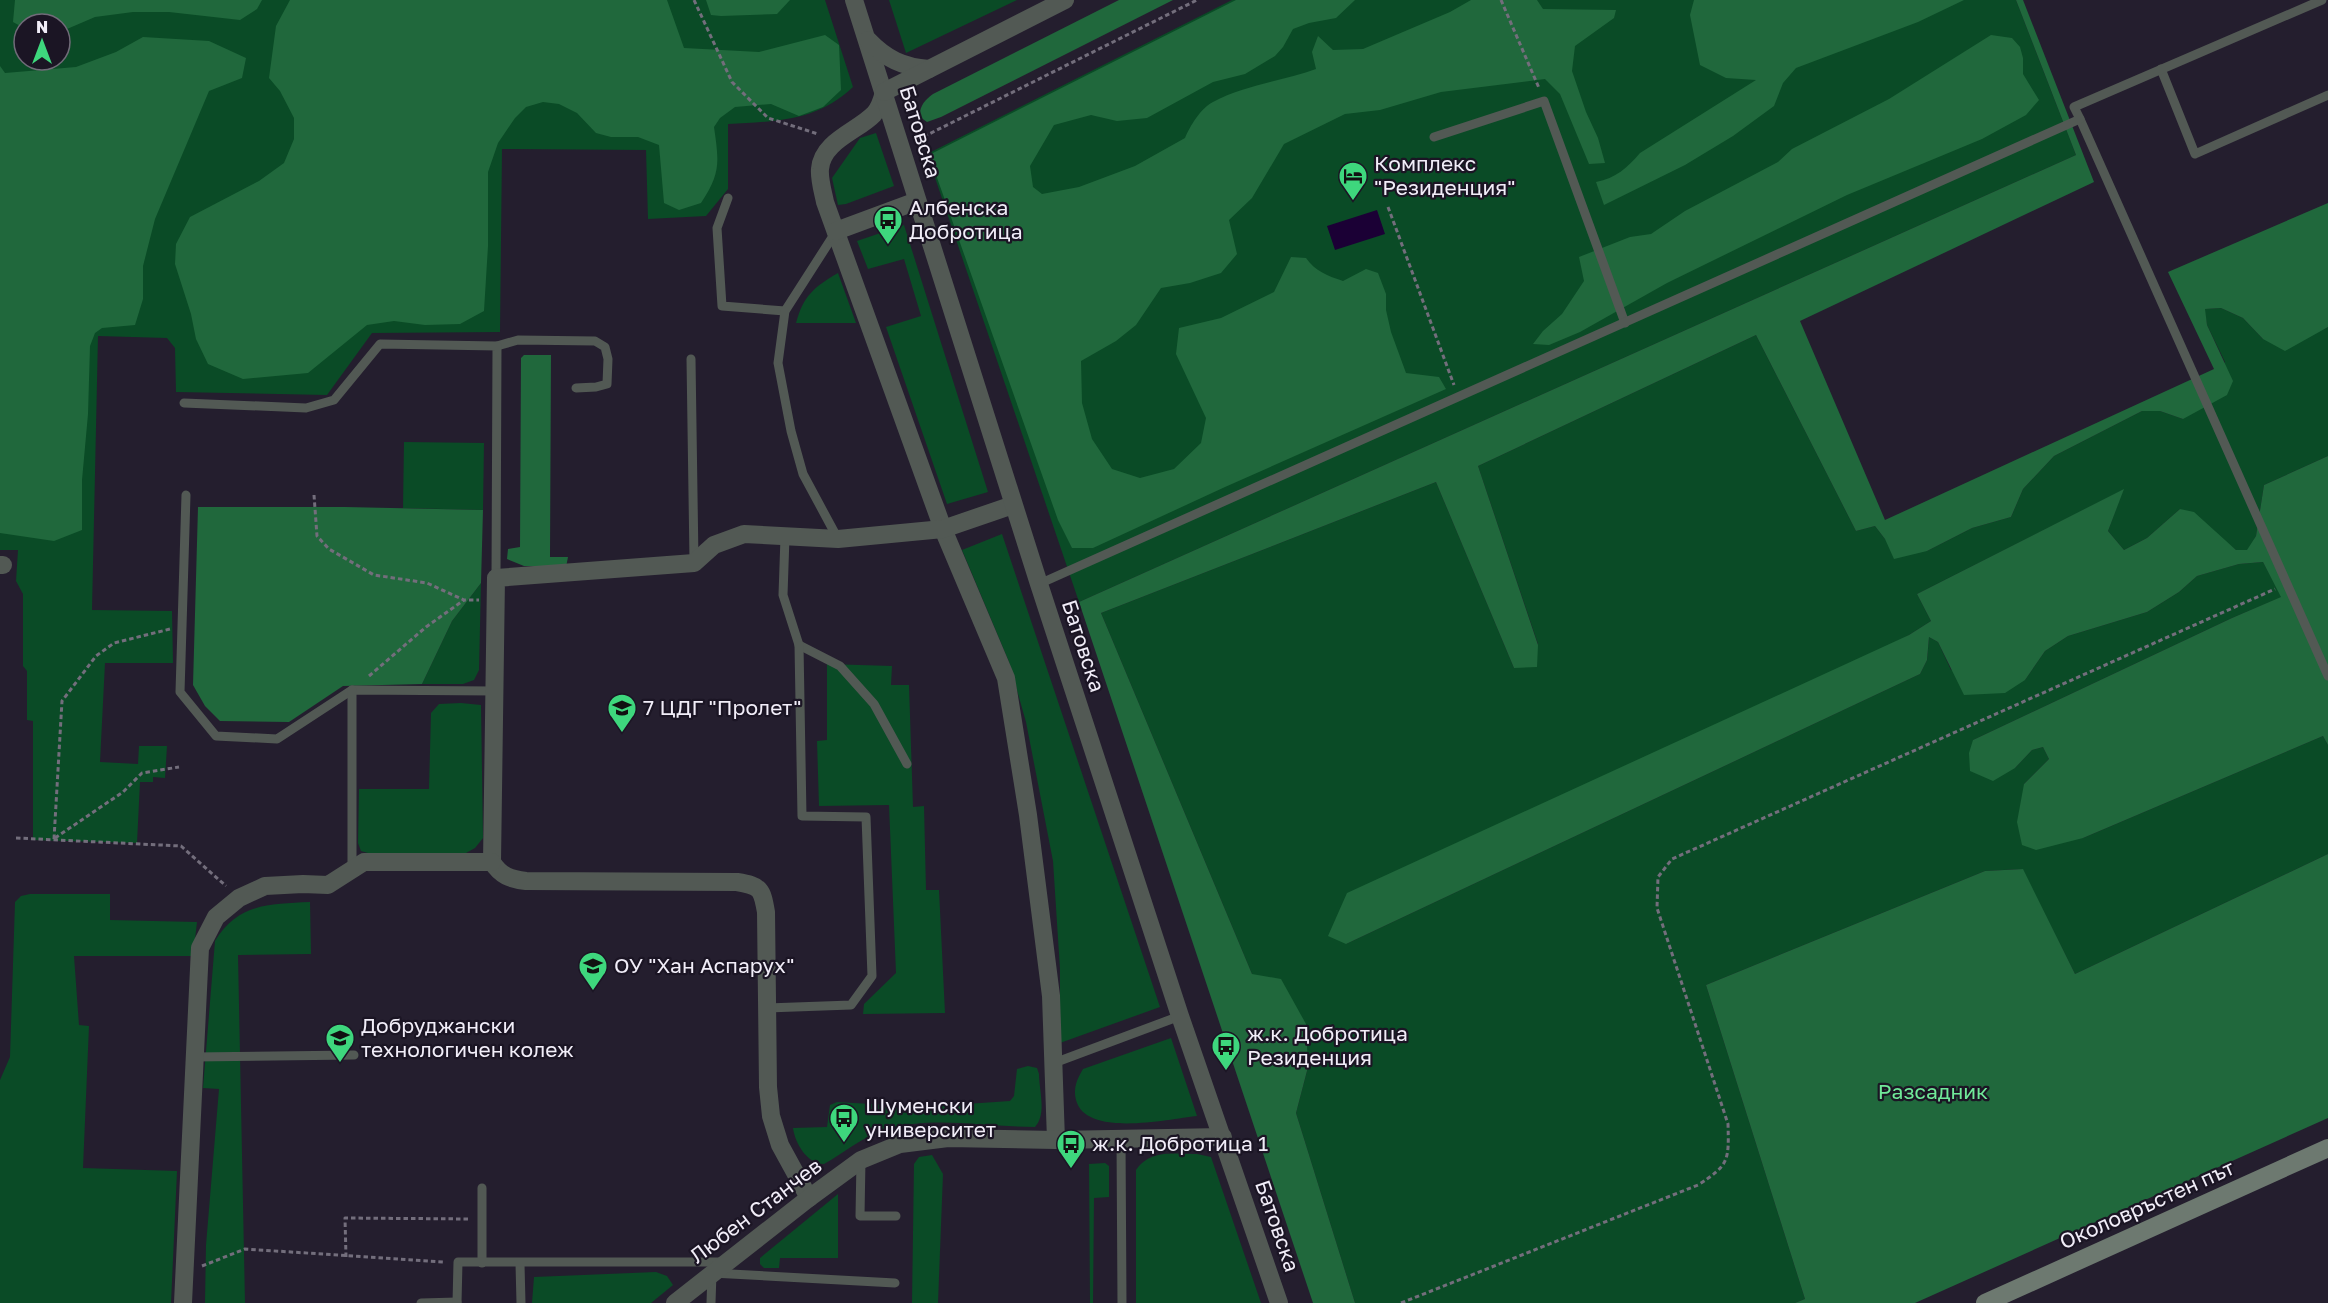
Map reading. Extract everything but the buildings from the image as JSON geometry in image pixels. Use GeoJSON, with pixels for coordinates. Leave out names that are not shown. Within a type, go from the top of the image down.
{"type":"FeatureCollection","features":[{"type":"Feature","properties":{"kind":"main road","name":"Околовръстен път"},"geometry":{"type":"LineString","coordinates":[[1985,1303],[2328,1148]]}},
{"type":"Feature","properties":{"kind":"street","name":"Батовска"},"geometry":{"type":"LineString","coordinates":[[854,0],[1013,505],[1180,1016],[1279,1303]]}},
{"type":"Feature","properties":{"kind":"street"},"geometry":{"type":"LineString","coordinates":[[1056,1140],[1051,996],[1028,815],[1006,678],[943,529],[825,202],[820,168],[826,153],[837,141],[859,127],[876,112],[884,92],[1065,0]]}},
{"type":"Feature","properties":{"kind":"street"},"geometry":{"type":"LineString","coordinates":[[867,39],[879,52],[894,61],[911,67],[929,69]]}},
{"type":"Feature","properties":{"kind":"street"},"geometry":{"type":"LineString","coordinates":[[836,231],[917,201]]}},
{"type":"Feature","properties":{"kind":"street"},"geometry":{"type":"LineString","coordinates":[[809,1198],[780,1145],[771,1116],[768,1087],[766,912],[763,893],[754,885],[737,882],[526,881],[510,879],[498,871],[492,862],[496,578],[694,563],[714,544],[744,534],[838,539],[943,529],[1013,505]]}},
{"type":"Feature","properties":{"kind":"street"},"geometry":{"type":"LineString","coordinates":[[183,1303],[200,948],[216,917],[239,898],[265,886],[328,885],[364,862],[492,862]]}},
{"type":"Feature","properties":{"kind":"street","name":"Любен Станчев"},"geometry":{"type":"LineString","coordinates":[[675,1303],[861,1160],[900,1143],[948,1138],[1056,1140],[1223,1137]]}},
{"type":"Feature","properties":{"kind":"lane"},"geometry":{"type":"LineString","coordinates":[[2322,0],[2074,107],[2328,676]]}},
{"type":"Feature","properties":{"kind":"lane"},"geometry":{"type":"LineString","coordinates":[[2161,69],[2195,154],[2328,95]]}},
{"type":"Feature","properties":{"kind":"lane"},"geometry":{"type":"LineString","coordinates":[[1434,136],[1544,101],[1625,322]]}},
{"type":"Feature","properties":{"kind":"lane"},"geometry":{"type":"LineString","coordinates":[[1039,584],[2080,119]]}},
{"type":"Feature","properties":{"kind":"lane"},"geometry":{"type":"LineString","coordinates":[[728,198],[717,228],[722,306],[785,311]]}},
{"type":"Feature","properties":{"kind":"lane"},"geometry":{"type":"LineString","coordinates":[[836,231],[785,311],[777,363],[791,431],[804,474],[838,539]]}},
{"type":"Feature","properties":{"kind":"lane"},"geometry":{"type":"LineString","coordinates":[[184,403],[306,408],[334,400],[380,344],[497,346],[518,340],[596,341],[605,347],[608,359],[607,384],[576,388]]}},
{"type":"Feature","properties":{"kind":"lane"},"geometry":{"type":"LineString","coordinates":[[496,578],[497,346]]}},
{"type":"Feature","properties":{"kind":"lane"},"geometry":{"type":"LineString","coordinates":[[692,360],[694,563]]}},
{"type":"Feature","properties":{"kind":"lane"},"geometry":{"type":"LineString","coordinates":[[186,495],[180,692],[216,736],[277,739],[352,690],[495,691]]}},
{"type":"Feature","properties":{"kind":"lane"},"geometry":{"type":"LineString","coordinates":[[767,1008],[851,1005],[872,976],[866,817],[802,816],[799,645],[783,595],[785,537]]}},
{"type":"Feature","properties":{"kind":"lane"},"geometry":{"type":"LineString","coordinates":[[799,645],[840,666],[874,704],[907,764]]}},
{"type":"Feature","properties":{"kind":"lane"},"geometry":{"type":"LineString","coordinates":[[352,690],[352,871]]}},
{"type":"Feature","properties":{"kind":"lane"},"geometry":{"type":"LineString","coordinates":[[1054,1063],[1180,1016]]}},
{"type":"Feature","properties":{"kind":"lane"},"geometry":{"type":"LineString","coordinates":[[194,1057],[354,1055]]}},
{"type":"Feature","properties":{"kind":"lane"},"geometry":{"type":"LineString","coordinates":[[1121,1139],[1122,1303]]}},
{"type":"Feature","properties":{"kind":"lane"},"geometry":{"type":"LineString","coordinates":[[861,1160],[860,1216],[896,1216]]}},
{"type":"Feature","properties":{"kind":"lane"},"geometry":{"type":"LineString","coordinates":[[482,1188],[482,1263]]}},
{"type":"Feature","properties":{"kind":"lane"},"geometry":{"type":"LineString","coordinates":[[421,1303],[457,1303],[458,1262],[520,1264],[726,1262]]}},
{"type":"Feature","properties":{"kind":"lane"},"geometry":{"type":"LineString","coordinates":[[520,1264],[521,1303]]}},
{"type":"Feature","properties":{"kind":"lane"},"geometry":{"type":"LineString","coordinates":[[711,1303],[712,1273],[895,1283]]}},
{"type":"Feature","properties":{"kind":"path"},"geometry":{"type":"LineString","coordinates":[[694,0],[732,82],[768,118],[837,141]]}},
{"type":"Feature","properties":{"kind":"path"},"geometry":{"type":"LineString","coordinates":[[901,149],[1197,0]]}},
{"type":"Feature","properties":{"kind":"path"},"geometry":{"type":"LineString","coordinates":[[1501,0],[1544,101]]}},
{"type":"Feature","properties":{"kind":"path"},"geometry":{"type":"LineString","coordinates":[[1388,207],[1458,397]]}},
{"type":"Feature","properties":{"kind":"path"},"geometry":{"type":"LineString","coordinates":[[314,495],[317,537],[328,549],[374,575],[427,583],[464,600],[496,600]]}},
{"type":"Feature","properties":{"kind":"path"},"geometry":{"type":"LineString","coordinates":[[1401,1303],[1698,1185],[1721,1171],[1729,1152],[1728,1124],[1657,908],[1658,877],[1672,859],[2287,583]]}},
{"type":"Feature","properties":{"kind":"path"},"geometry":{"type":"LineString","coordinates":[[352,690],[426,627],[464,600]]}},
{"type":"Feature","properties":{"kind":"path"},"geometry":{"type":"LineString","coordinates":[[54,839],[62,701],[96,656],[114,643],[182,626]]}},
{"type":"Feature","properties":{"kind":"path"},"geometry":{"type":"LineString","coordinates":[[54,839],[123,792],[142,773],[179,767]]}},
{"type":"Feature","properties":{"kind":"path"},"geometry":{"type":"LineString","coordinates":[[16,838],[181,846],[239,898]]}},
{"type":"Feature","properties":{"kind":"path"},"geometry":{"type":"LineString","coordinates":[[346,1257],[345,1218],[482,1220]]}},
{"type":"Feature","properties":{"kind":"path"},"geometry":{"type":"LineString","coordinates":[[185,1267],[206,1266],[245,1249],[346,1257],[458,1262]]}},
{"type":"Feature","properties":{"kind":"green space"},"geometry":{"type":"Polygon","coordinates":[[[0,0],[825,0],[853,87],[825,107],[795,118],[728,124],[728,189],[706,216],[648,219],[646,150],[502,149],[500,332],[372,333],[327,395],[176,392],[175,348],[167,338],[98,336],[92,610],[172,611],[173,663],[105,663],[100,762],[138,764],[139,746],[167,746],[165,778],[153,777],[153,782],[140,782],[137,843],[33,840],[33,721],[27,720],[27,671],[23,666],[23,594],[16,581],[18,550],[0,550],[0,0]]]}},
{"type":"Feature","properties":{"kind":"green space"},"geometry":{"type":"Polygon","coordinates":[[[15,0],[262,0],[257,9],[240,20],[169,12],[133,12],[95,17],[72,27],[72,12],[14,12],[15,0]]]}},
{"type":"Feature","properties":{"kind":"green space"},"geometry":{"type":"Polygon","coordinates":[[[290,0],[667,0],[684,48],[759,52],[825,35],[839,45],[841,90],[823,107],[799,116],[771,104],[735,107],[720,118],[714,127],[717,167],[708,193],[701,203],[679,210],[664,203],[659,145],[638,137],[611,137],[596,133],[577,113],[559,104],[543,102],[526,107],[515,118],[498,143],[488,172],[488,246],[484,311],[460,324],[425,325],[394,321],[367,325],[308,373],[243,379],[208,364],[196,339],[191,314],[175,264],[176,244],[190,217],[259,181],[284,163],[294,139],[294,118],[280,91],[269,78],[276,26],[290,0]]]}},
{"type":"Feature","properties":{"kind":"green space"},"geometry":{"type":"Polygon","coordinates":[[[706,0],[790,0],[777,14],[721,16],[711,15],[706,0]]]}},
{"type":"Feature","properties":{"kind":"green space"},"geometry":{"type":"Polygon","coordinates":[[[889,0],[1017,0],[906,53],[889,0]]]}},
{"type":"Feature","properties":{"kind":"green space"},"geometry":{"type":"Polygon","coordinates":[[[1119,0],[1173,0],[941,117],[927,122],[920,117],[923,104],[933,94],[1119,0]]]}},
{"type":"Feature","properties":{"kind":"green space"},"geometry":{"type":"Polygon","coordinates":[[[1232,0],[2016,0],[2076,155],[1079,602],[927,154],[1232,0]]]}},
{"type":"Feature","properties":{"kind":"green space"},"geometry":{"type":"Polygon","coordinates":[[[1236,0],[1355,0],[1336,18],[1309,23],[1293,29],[1275,56],[1245,74],[1213,82],[1147,118],[1117,121],[1091,115],[1054,125],[1030,166],[1033,187],[1042,194],[1079,187],[1135,166],[1185,138],[1196,118],[1213,102],[1238,91],[1316,69],[1312,52],[1318,36],[1333,50],[1363,49],[1450,12],[1471,0],[1537,0],[1543,9],[1616,10],[1614,18],[1575,46],[1572,71],[1598,138],[1605,163],[1589,164],[1560,94],[1545,79],[1441,92],[1380,110],[1345,114],[1284,144],[1252,198],[1229,220],[1237,254],[1221,273],[1190,283],[1161,288],[1136,325],[1116,341],[1081,361],[1082,403],[1092,439],[1112,469],[1140,478],[1174,469],[1201,443],[1206,418],[1176,354],[1179,328],[1221,318],[1274,292],[1291,257],[1306,258],[1322,272],[1343,281],[1366,269],[1378,273],[1386,294],[1386,310],[1391,332],[1406,373],[1439,377],[1446,389],[1093,548],[1072,548],[1058,520],[929,155],[1236,0]]]}},
{"type":"Feature","properties":{"kind":"green space"},"geometry":{"type":"Polygon","coordinates":[[[1694,0],[1964,0],[1918,22],[1796,68],[1783,83],[1774,106],[1733,136],[1685,165],[1604,205],[1596,182],[1621,172],[1640,153],[1756,80],[1726,78],[1700,65],[1690,15],[1694,0]]]}},
{"type":"Feature","properties":{"kind":"green space"},"geometry":{"type":"Polygon","coordinates":[[[2016,0],[2023,0],[2094,182],[1800,321],[1885,520],[2214,369],[2168,272],[2328,203],[2328,327],[2285,351],[2263,339],[2243,318],[2221,308],[2205,309],[2207,325],[2233,381],[2227,395],[2183,419],[2160,411],[2142,411],[2054,456],[2023,489],[2011,517],[1972,528],[1927,551],[1894,559],[1885,539],[1875,526],[1856,531],[1756,335],[1478,466],[1538,645],[1537,667],[1514,668],[1436,482],[1101,613],[1252,974],[1281,979],[1306,1024],[1308,1067],[1296,1113],[1355,1303],[1313,1303],[1079,602],[2076,155],[2016,0]]]}},
{"type":"Feature","properties":{"kind":"green space"},"geometry":{"type":"Polygon","coordinates":[[[1991,35],[2012,38],[2020,47],[2023,74],[2039,100],[2026,115],[1982,139],[1847,195],[1667,283],[1580,332],[1549,345],[1533,344],[1543,331],[1562,314],[1584,281],[1579,257],[1630,237],[1651,234],[1685,211],[1778,162],[1792,149],[1889,99],[1991,35]]]}},
{"type":"Feature","properties":{"kind":"green space"},"geometry":{"type":"Polygon","coordinates":[[[143,37],[209,41],[246,58],[242,78],[209,91],[155,219],[143,266],[143,299],[135,325],[102,328],[95,333],[90,346],[88,414],[82,480],[82,530],[54,541],[0,533],[0,66],[5,73],[72,72],[72,67],[116,52],[143,37]]]}},
{"type":"Feature","properties":{"kind":"green space"},"geometry":{"type":"Polygon","coordinates":[[[876,133],[894,186],[838,205],[832,178],[860,138],[876,133]]]}},
{"type":"Feature","properties":{"kind":"green space"},"geometry":{"type":"Polygon","coordinates":[[[904,225],[988,492],[947,504],[886,327],[921,316],[904,259],[868,269],[857,241],[904,225]]]}},
{"type":"Feature","properties":{"kind":"green space"},"geometry":{"type":"Polygon","coordinates":[[[838,273],[856,323],[796,323],[802,306],[811,293],[838,273]]]}},
{"type":"Feature","properties":{"kind":"green space"},"geometry":{"type":"Polygon","coordinates":[[[2221,308],[2243,318],[2263,339],[2317,332],[2328,327],[2328,456],[2264,485],[2256,536],[2248,550],[2236,550],[2180,509],[2147,538],[2124,550],[2108,531],[2123,490],[1917,594],[1931,621],[1909,635],[1346,944],[1920,674],[1927,660],[1929,637],[1938,642],[1951,670],[2025,680],[2045,651],[2068,636],[2147,612],[2179,592],[2197,576],[2239,564],[2263,562],[2282,597],[2232,618],[1973,740],[2015,768],[2032,750],[2043,747],[2049,759],[2024,784],[2083,838],[2323,736],[2328,745],[2328,854],[2075,974],[2022,869],[1985,871],[1706,985],[1805,1299],[1795,1303],[1355,1303],[1296,1113],[1308,1067],[1252,974],[1101,613],[1436,482],[1514,668],[1538,644],[1478,466],[1756,335],[1856,531],[1875,526],[1885,539],[1927,551],[1972,528],[2011,517],[2023,489],[2054,456],[2142,411],[2160,411],[2183,419],[2225,362],[2207,325],[2204,309],[2221,308]]]}},
{"type":"Feature","properties":{"kind":"green space"},"geometry":{"type":"Polygon","coordinates":[[[524,355],[551,355],[550,557],[568,557],[566,567],[524,566],[507,559],[508,549],[520,547],[521,358],[524,355]]]}},
{"type":"Feature","properties":{"kind":"green space"},"geometry":{"type":"Polygon","coordinates":[[[404,442],[484,443],[483,510],[403,508],[404,442]]]}},
{"type":"Feature","properties":{"kind":"green space"},"geometry":{"type":"Polygon","coordinates":[[[2328,456],[2328,745],[2323,736],[2083,838],[2036,850],[2022,845],[2017,822],[2024,784],[2049,759],[2043,747],[2032,750],[2015,768],[1993,781],[1970,771],[1969,753],[1973,740],[2281,597],[2263,562],[2239,564],[2197,576],[2179,592],[2147,612],[2068,636],[2045,651],[2025,680],[2005,693],[1964,695],[1938,642],[1929,637],[1927,660],[1920,674],[1346,944],[1328,936],[1347,893],[1909,635],[1931,621],[1917,594],[2124,489],[2108,531],[2124,550],[2147,538],[2180,509],[2194,512],[2236,550],[2247,550],[2256,536],[2264,485],[2328,456]]]}},
{"type":"Feature","properties":{"kind":"green space"},"geometry":{"type":"Polygon","coordinates":[[[198,507],[483,510],[481,583],[452,621],[422,684],[343,686],[289,722],[220,721],[205,706],[193,685],[198,507]]]}},
{"type":"Feature","properties":{"kind":"green space"},"geometry":{"type":"Polygon","coordinates":[[[1002,534],[1160,1007],[1060,1043],[1060,969],[1053,861],[1026,722],[1009,662],[962,550],[1002,534]]]}},
{"type":"Feature","properties":{"kind":"green space"},"geometry":{"type":"Polygon","coordinates":[[[481,583],[479,670],[474,680],[463,684],[422,684],[452,621],[481,583]]]}},
{"type":"Feature","properties":{"kind":"green space"},"geometry":{"type":"Polygon","coordinates":[[[827,664],[892,666],[891,685],[909,685],[913,807],[924,806],[926,890],[939,890],[945,1013],[863,1014],[864,1004],[896,973],[889,805],[819,806],[817,741],[827,740],[827,664]]]}},
{"type":"Feature","properties":{"kind":"green space"},"geometry":{"type":"Polygon","coordinates":[[[439,704],[481,705],[483,838],[475,848],[466,853],[368,853],[361,851],[358,843],[359,789],[429,789],[431,713],[439,704]]]}},
{"type":"Feature","properties":{"kind":"green space","name":"Разсадник"},"geometry":{"type":"Polygon","coordinates":[[[2328,854],[2328,1118],[1915,1303],[1795,1303],[1805,1299],[1706,985],[1985,871],[2023,869],[2075,974],[2328,854]]]}},
{"type":"Feature","properties":{"kind":"green space"},"geometry":{"type":"Polygon","coordinates":[[[110,894],[110,920],[197,922],[193,956],[74,956],[79,1025],[89,1026],[83,1168],[177,1171],[171,1303],[0,1303],[0,1080],[10,1057],[15,902],[21,896],[110,894]]]}},
{"type":"Feature","properties":{"kind":"green space"},"geometry":{"type":"Polygon","coordinates":[[[310,902],[311,954],[238,955],[245,1303],[205,1303],[206,1245],[219,1089],[203,1088],[215,941],[224,928],[245,912],[268,905],[310,902]]]}},
{"type":"Feature","properties":{"kind":"green space"},"geometry":{"type":"Polygon","coordinates":[[[1171,1038],[1197,1116],[1149,1122],[1111,1123],[1095,1119],[1083,1112],[1076,1100],[1075,1088],[1083,1069],[1171,1038]]]}},
{"type":"Feature","properties":{"kind":"green space"},"geometry":{"type":"Polygon","coordinates":[[[1028,1066],[1037,1068],[1039,1074],[1042,1109],[1039,1122],[1035,1127],[940,1122],[903,1126],[884,1130],[868,1137],[824,1164],[807,1157],[794,1134],[793,1128],[827,1127],[830,1105],[837,1102],[922,1107],[1010,1101],[1014,1096],[1017,1069],[1028,1066]]]}},
{"type":"Feature","properties":{"kind":"green space"},"geometry":{"type":"Polygon","coordinates":[[[1197,1154],[1211,1157],[1261,1303],[1136,1303],[1136,1170],[1142,1163],[1155,1156],[1197,1154]]]}},
{"type":"Feature","properties":{"kind":"green space"},"geometry":{"type":"Polygon","coordinates":[[[932,1155],[943,1174],[938,1303],[912,1303],[914,1164],[919,1157],[932,1155]]]}},
{"type":"Feature","properties":{"kind":"green space"},"geometry":{"type":"Polygon","coordinates":[[[1105,1163],[1109,1166],[1109,1197],[1094,1198],[1093,1303],[1090,1303],[1089,1164],[1105,1163]]]}},
{"type":"Feature","properties":{"kind":"green space"},"geometry":{"type":"Polygon","coordinates":[[[838,1194],[838,1258],[780,1258],[779,1268],[764,1268],[760,1264],[760,1258],[838,1194]]]}},
{"type":"Feature","properties":{"kind":"green space"},"geometry":{"type":"Polygon","coordinates":[[[656,1272],[667,1276],[673,1285],[651,1303],[532,1303],[534,1277],[656,1272]]]}},
{"type":"Feature","properties":{"kind":"shaded area"},"geometry":{"type":"Polygon","coordinates":[[[1377,210],[1385,234],[1335,250],[1327,226],[1377,210]]]}},
{"type":"Feature","properties":{"kind":"place","name":"Комплекс \"Резиденция\""},"geometry":{"type":"Point","coordinates":[1353,202]}},
{"type":"Feature","properties":{"kind":"place","name":"Албенска Добротица"},"geometry":{"type":"Point","coordinates":[888,246]}},
{"type":"Feature","properties":{"kind":"place","name":"7 ЦДГ \"Пролет\""},"geometry":{"type":"Point","coordinates":[622,734]}},
{"type":"Feature","properties":{"kind":"place","name":"ОУ \"Хан Аспарух\""},"geometry":{"type":"Point","coordinates":[593,992]}},
{"type":"Feature","properties":{"kind":"place","name":"Добруджански технологичен колеж"},"geometry":{"type":"Point","coordinates":[340,1064]}},
{"type":"Feature","properties":{"kind":"place","name":"ж.к. Добротица Резиденция"},"geometry":{"type":"Point","coordinates":[1226,1072]}},
{"type":"Feature","properties":{"kind":"place","name":"Шуменски университет"},"geometry":{"type":"Point","coordinates":[844,1144]}},
{"type":"Feature","properties":{"kind":"place","name":"ж.к. Добротица 1"},"geometry":{"type":"Point","coordinates":[1071,1170]}}]}
